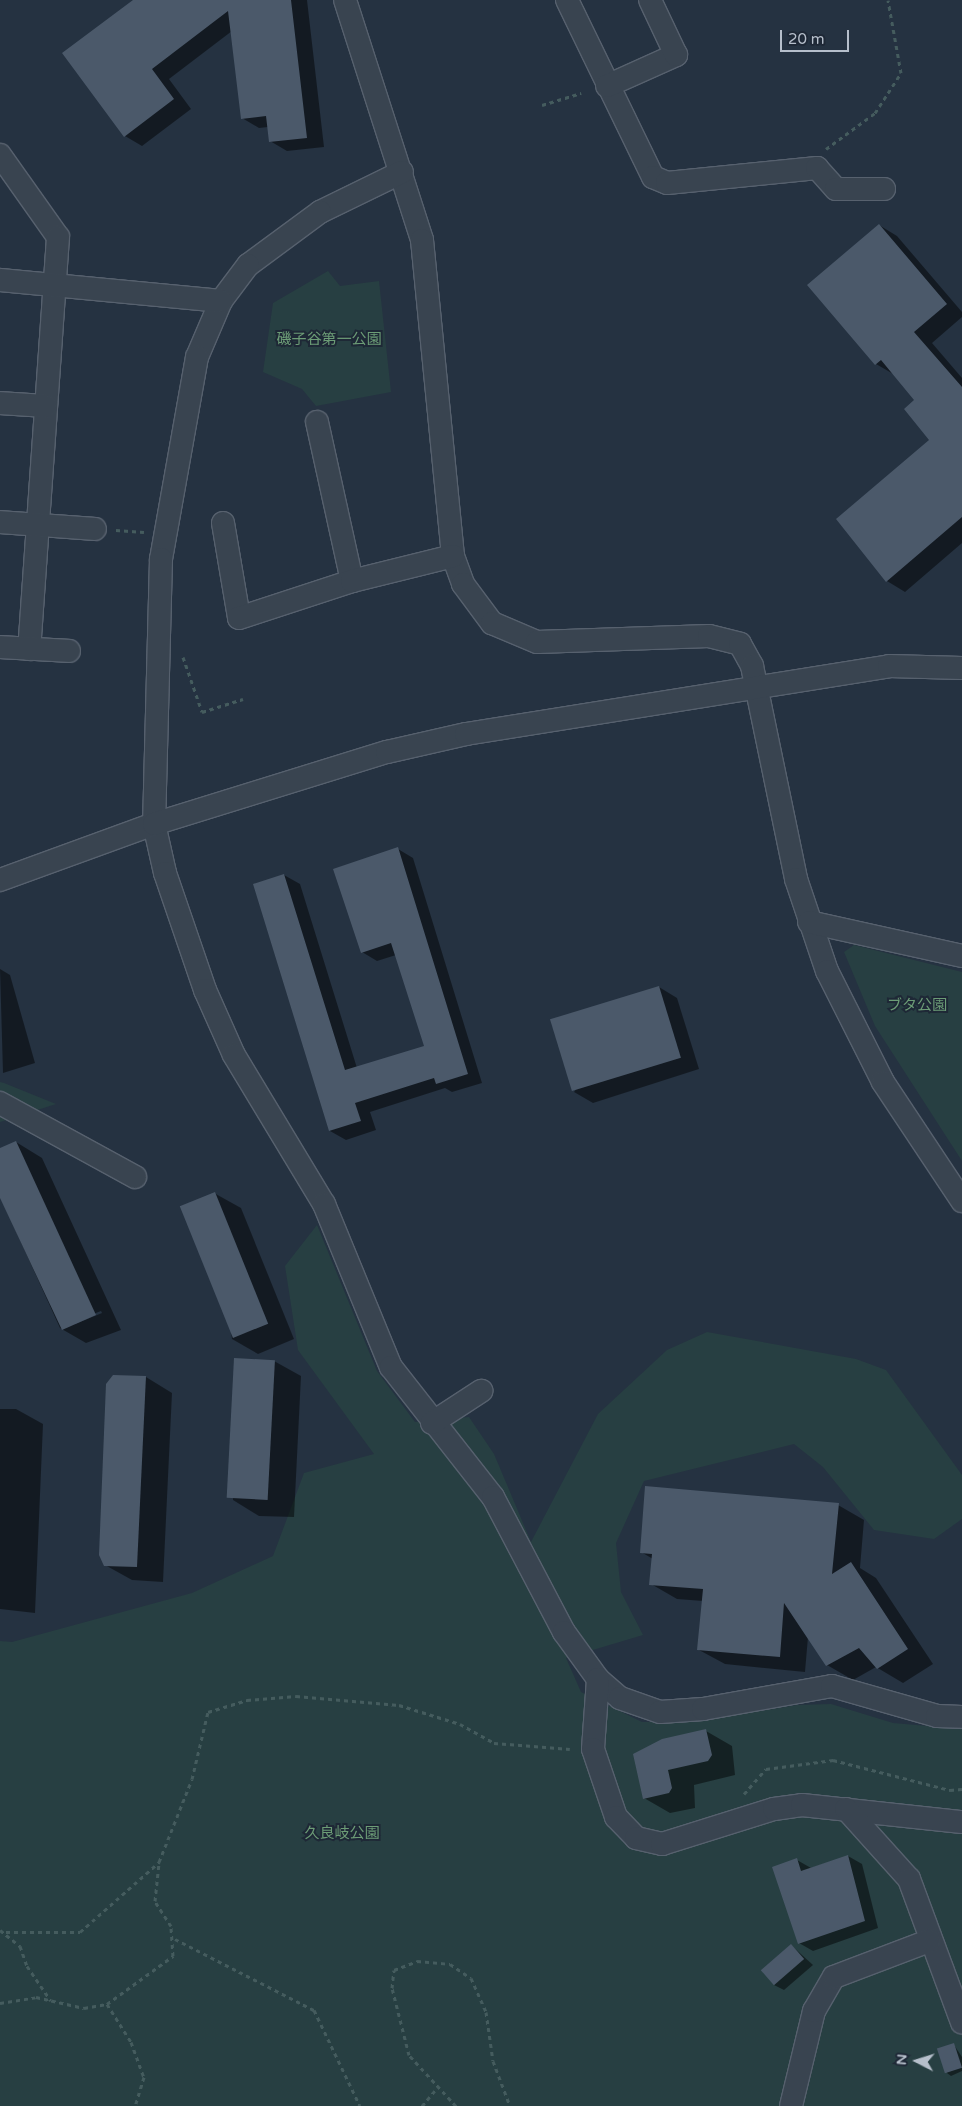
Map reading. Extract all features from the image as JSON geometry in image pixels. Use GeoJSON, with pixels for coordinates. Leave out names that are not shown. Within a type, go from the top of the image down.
{"type":"FeatureCollection","features":[{"type":"Feature","properties":{"kind":"street"},"geometry":{"type":"LineString","coordinates":[[345,0],[402,172],[422,240],[453,556],[476,607],[515,636],[570,643],[725,637],[740,644],[749,657],[808,922],[852,1028],[962,1201]]}},
{"type":"Feature","properties":{"kind":"street"},"geometry":{"type":"LineString","coordinates":[[607,86],[676,55],[650,0]]}},
{"type":"Feature","properties":{"kind":"street"},"geometry":{"type":"LineString","coordinates":[[574,2],[607,86],[645,167],[653,177],[667,183],[816,168],[836,189],[884,189]]}},
{"type":"Feature","properties":{"kind":"street"},"geometry":{"type":"LineString","coordinates":[[0,155],[56,232],[29,649]]}},
{"type":"Feature","properties":{"kind":"street"},"geometry":{"type":"LineString","coordinates":[[402,172],[320,212],[274,242],[248,266],[221,301],[197,357],[161,559],[154,824],[165,873],[219,1027],[324,1204],[391,1367],[432,1423],[493,1497],[564,1632],[598,1679],[620,1698],[660,1712],[703,1709],[832,1686],[937,1716],[962,1717]]}},
{"type":"Feature","properties":{"kind":"street"},"geometry":{"type":"LineString","coordinates":[[0,280],[221,301]]}},
{"type":"Feature","properties":{"kind":"street"},"geometry":{"type":"LineString","coordinates":[[0,403],[46,406]]}},
{"type":"Feature","properties":{"kind":"street"},"geometry":{"type":"LineString","coordinates":[[317,422],[352,581]]}},
{"type":"Feature","properties":{"kind":"street"},"geometry":{"type":"LineString","coordinates":[[0,522],[95,528]]}},
{"type":"Feature","properties":{"kind":"street"},"geometry":{"type":"LineString","coordinates":[[223,523],[239,618],[352,581],[453,556]]}},
{"type":"Feature","properties":{"kind":"street"},"geometry":{"type":"LineString","coordinates":[[0,647],[69,651]]}},
{"type":"Feature","properties":{"kind":"street"},"geometry":{"type":"LineString","coordinates":[[0,880],[154,824],[387,752],[466,734],[889,666],[962,668]]}},
{"type":"Feature","properties":{"kind":"street"},"geometry":{"type":"LineString","coordinates":[[808,922],[962,956]]}},
{"type":"Feature","properties":{"kind":"street"},"geometry":{"type":"LineString","coordinates":[[0,1104],[135,1177]]}},
{"type":"Feature","properties":{"kind":"street"},"geometry":{"type":"LineString","coordinates":[[432,1423],[481,1391]]}},
{"type":"Feature","properties":{"kind":"street"},"geometry":{"type":"LineString","coordinates":[[598,1679],[593,1749],[616,1818],[636,1838],[662,1844],[736,1820],[802,1805],[846,1808],[962,1822]]}},
{"type":"Feature","properties":{"kind":"street"},"geometry":{"type":"LineString","coordinates":[[846,1808],[909,1879],[929,1941],[962,2022]]}},
{"type":"Feature","properties":{"kind":"street"},"geometry":{"type":"LineString","coordinates":[[791,2106],[814,2011],[834,1977],[929,1941]]}},
{"type":"Feature","properties":{"kind":"path"},"geometry":{"type":"LineString","coordinates":[[816,168],[826,149],[876,113],[901,73],[888,0]]}},
{"type":"Feature","properties":{"kind":"path"},"geometry":{"type":"LineString","coordinates":[[542,105],[581,93]]}},
{"type":"Feature","properties":{"kind":"path"},"geometry":{"type":"LineString","coordinates":[[95,528],[147,532]]}},
{"type":"Feature","properties":{"kind":"path"},"geometry":{"type":"LineString","coordinates":[[179,648],[202,712],[243,699]]}},
{"type":"Feature","properties":{"kind":"path"},"geometry":{"type":"LineString","coordinates":[[0,2004],[36,1998],[84,2008],[107,2004],[173,1956],[175,1939],[155,1901],[159,1862],[192,1779],[208,1712],[247,1700],[296,1696],[399,1705],[460,1724],[494,1743],[528,1749],[593,1749]]}},
{"type":"Feature","properties":{"kind":"path"},"geometry":{"type":"LineString","coordinates":[[736,1820],[733,1811],[766,1769],[833,1760],[950,1790],[962,1789]]}},
{"type":"Feature","properties":{"kind":"path"},"geometry":{"type":"LineString","coordinates":[[0,1930],[6,1932],[80,1932],[159,1862]]}},
{"type":"Feature","properties":{"kind":"path"},"geometry":{"type":"LineString","coordinates":[[6,1932],[20,1946],[27,1966],[52,2001]]}},
{"type":"Feature","properties":{"kind":"path"},"geometry":{"type":"LineString","coordinates":[[175,1939],[314,2010],[360,2106]]}},
{"type":"Feature","properties":{"kind":"path"},"geometry":{"type":"LineString","coordinates":[[456,2106],[437,2088],[409,2055],[392,1988],[394,1970],[417,1960],[450,1964],[471,1978],[486,2012],[492,2061],[510,2106]]}},
{"type":"Feature","properties":{"kind":"path"},"geometry":{"type":"LineString","coordinates":[[107,2004],[132,2042],[144,2077],[135,2106]]}},
{"type":"Feature","properties":{"kind":"path"},"geometry":{"type":"LineString","coordinates":[[422,2106],[437,2088]]}},
{"type":"Feature","properties":{"kind":"green space","name":"磯子谷第一公園"},"geometry":{"type":"Polygon","coordinates":[[[328,271],[340,286],[379,281],[391,392],[316,406],[302,389],[263,372],[273,303],[328,271]]]}},
{"type":"Feature","properties":{"kind":"green space","name":"ブタ公園"},"geometry":{"type":"Polygon","coordinates":[[[854,945],[962,972],[962,1161],[875,1026],[844,952],[854,945]]]}},
{"type":"Feature","properties":{"kind":"green space"},"geometry":{"type":"Polygon","coordinates":[[[0,1082],[4,1083],[56,1104],[0,1122],[0,1082]]]}},
{"type":"Feature","properties":{"kind":"green space","name":"久良岐公園"},"geometry":{"type":"Polygon","coordinates":[[[317,1225],[377,1371],[415,1422],[469,1417],[494,1454],[531,1542],[598,1414],[667,1350],[707,1332],[856,1359],[886,1370],[962,1475],[962,1519],[934,1539],[874,1530],[823,1467],[794,1444],[644,1481],[616,1543],[621,1592],[643,1635],[566,1658],[581,1692],[642,1722],[692,1722],[797,1705],[831,1704],[893,1723],[962,1729],[962,2106],[0,2106],[0,1641],[12,1642],[192,1593],[273,1556],[304,1473],[374,1454],[298,1350],[285,1266],[317,1225]]]}},
{"type":"Feature","properties":{"kind":"building"},"geometry":{"type":"Polygon","coordinates":[[[133,0],[291,0],[307,138],[269,142],[266,116],[241,119],[228,11],[152,69],[174,99],[124,137],[62,53],[133,0]]]}},
{"type":"Feature","properties":{"kind":"building"},"geometry":{"type":"Polygon","coordinates":[[[879,224],[947,304],[914,332],[962,387],[962,517],[886,582],[836,519],[929,440],[904,409],[914,400],[881,360],[875,365],[807,285],[879,224]]]}},
{"type":"Feature","properties":{"kind":"building"},"geometry":{"type":"Polygon","coordinates":[[[398,847],[468,1074],[436,1084],[434,1078],[355,1103],[361,1121],[329,1131],[253,884],[284,874],[345,1070],[424,1046],[391,943],[361,953],[333,869],[398,847]]]}},
{"type":"Feature","properties":{"kind":"building"},"geometry":{"type":"Polygon","coordinates":[[[659,986],[681,1058],[572,1091],[550,1019],[659,986]]]}},
{"type":"Feature","properties":{"kind":"building"},"geometry":{"type":"Polygon","coordinates":[[[16,1141],[96,1315],[62,1330],[0,1198],[0,1148],[16,1141]]]}},
{"type":"Feature","properties":{"kind":"building"},"geometry":{"type":"Polygon","coordinates":[[[215,1192],[268,1324],[233,1338],[180,1206],[215,1192]]]}},
{"type":"Feature","properties":{"kind":"building"},"geometry":{"type":"Polygon","coordinates":[[[234,1358],[275,1360],[268,1500],[227,1498],[234,1358]]]}},
{"type":"Feature","properties":{"kind":"building"},"geometry":{"type":"Polygon","coordinates":[[[113,1375],[146,1376],[137,1567],[104,1566],[99,1555],[106,1384],[113,1375]]]}},
{"type":"Feature","properties":{"kind":"building"},"geometry":{"type":"Polygon","coordinates":[[[645,1486],[839,1503],[832,1574],[851,1562],[908,1649],[877,1669],[859,1648],[826,1666],[784,1603],[780,1657],[697,1650],[703,1589],[649,1585],[652,1554],[640,1553],[645,1486]]]}},
{"type":"Feature","properties":{"kind":"building"},"geometry":{"type":"Polygon","coordinates":[[[706,1729],[712,1755],[708,1761],[668,1770],[672,1788],[669,1793],[643,1799],[633,1754],[662,1739],[706,1729]]]}},
{"type":"Feature","properties":{"kind":"building"},"geometry":{"type":"Polygon","coordinates":[[[848,1855],[865,1921],[798,1944],[772,1867],[797,1858],[801,1871],[848,1855]]]}},
{"type":"Feature","properties":{"kind":"building"},"geometry":{"type":"Polygon","coordinates":[[[791,1944],[804,1959],[774,1985],[761,1970],[791,1944]]]}},
{"type":"Feature","properties":{"kind":"building"},"geometry":{"type":"Polygon","coordinates":[[[954,2043],[962,2068],[945,2073],[937,2049],[954,2043]]]}}]}
